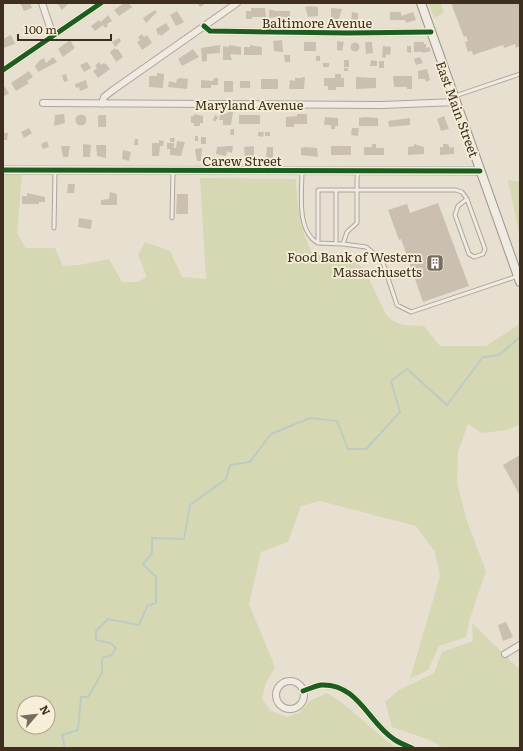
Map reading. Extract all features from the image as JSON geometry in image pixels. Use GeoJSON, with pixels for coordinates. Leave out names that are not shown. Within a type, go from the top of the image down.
{"type":"FeatureCollection","features":[{"type":"Feature","properties":{"kind":"main road","name":"East Main Street"},"geometry":{"type":"LineString","coordinates":[[421,3],[519,279]]}},
{"type":"Feature","properties":{"kind":"street"},"geometry":{"type":"LineString","coordinates":[[42,3],[53,36]]}},
{"type":"Feature","properties":{"kind":"street"},"geometry":{"type":"LineString","coordinates":[[3,70],[100,3]]}},
{"type":"Feature","properties":{"kind":"street"},"geometry":{"type":"LineString","coordinates":[[102,104],[104,97],[113,90],[237,3]]}},
{"type":"Feature","properties":{"kind":"street","name":"Baltimore Avenue"},"geometry":{"type":"LineString","coordinates":[[204,26],[210,31],[270,33],[431,32]]}},
{"type":"Feature","properties":{"kind":"street","name":"Maryland Avenue"},"geometry":{"type":"LineString","coordinates":[[43,103],[382,105],[455,100]]}},
{"type":"Feature","properties":{"kind":"street","name":"Carew Street"},"geometry":{"type":"LineString","coordinates":[[3,170],[480,171]]}},
{"type":"Feature","properties":{"kind":"street"},"geometry":{"type":"LineString","coordinates":[[505,654],[520,645]]}},
{"type":"Feature","properties":{"kind":"street"},"geometry":{"type":"LineString","coordinates":[[284,683],[297,683],[303,691],[304,695],[301,704],[294,709],[281,706],[276,699],[277,689],[284,683]]}},
{"type":"Feature","properties":{"kind":"street"},"geometry":{"type":"LineString","coordinates":[[303,691],[320,685],[342,689],[355,697],[383,729],[395,740],[412,748]]}},
{"type":"Feature","properties":{"kind":"lane"},"geometry":{"type":"LineString","coordinates":[[455,100],[520,74]]}},
{"type":"Feature","properties":{"kind":"lane"},"geometry":{"type":"LineString","coordinates":[[54,228],[55,171]]}},
{"type":"Feature","properties":{"kind":"lane"},"geometry":{"type":"LineString","coordinates":[[172,218],[173,171]]}},
{"type":"Feature","properties":{"kind":"lane"},"geometry":{"type":"LineString","coordinates":[[302,171],[302,213],[305,226],[312,240],[318,243],[336,243],[366,247],[382,260],[397,305],[411,312],[519,279]]}},
{"type":"Feature","properties":{"kind":"lane"},"geometry":{"type":"LineString","coordinates":[[343,244],[347,232],[357,223],[358,171]]}},
{"type":"Feature","properties":{"kind":"lane"},"geometry":{"type":"LineString","coordinates":[[318,243],[318,190],[456,190],[462,192],[466,199],[485,249],[483,254],[474,256],[469,254],[455,215],[458,206],[466,199]]}},
{"type":"Feature","properties":{"kind":"lane"},"geometry":{"type":"LineString","coordinates":[[336,190],[336,243]]}},
{"type":"Feature","properties":{"kind":"green space"},"geometry":{"type":"Polygon","coordinates":[[[429,3],[441,3],[444,13],[434,18],[429,3]]]}},
{"type":"Feature","properties":{"kind":"green space"},"geometry":{"type":"Polygon","coordinates":[[[3,175],[22,175],[17,233],[26,248],[55,248],[63,266],[79,265],[109,259],[122,282],[137,282],[147,277],[138,255],[145,242],[170,251],[182,277],[206,279],[200,178],[296,179],[300,217],[312,253],[343,255],[364,268],[386,315],[390,319],[404,325],[424,326],[440,346],[486,346],[520,324],[520,424],[508,430],[482,433],[468,424],[458,452],[457,483],[467,521],[486,571],[470,618],[466,637],[439,646],[428,670],[410,679],[440,576],[435,552],[416,526],[320,501],[301,506],[288,542],[261,552],[249,604],[275,667],[265,685],[262,699],[271,711],[287,717],[299,713],[311,700],[327,693],[396,748],[3,748],[3,670],[5,668],[3,665],[3,175]]]}},
{"type":"Feature","properties":{"kind":"green space"},"geometry":{"type":"Polygon","coordinates":[[[508,180],[520,182],[520,237],[508,180]]]}},
{"type":"Feature","properties":{"kind":"green space"},"geometry":{"type":"Polygon","coordinates":[[[472,623],[520,670],[520,748],[444,748],[427,739],[392,727],[385,702],[399,690],[434,673],[442,652],[473,641],[472,623]]]}},
{"type":"Feature","properties":{"kind":"building"},"geometry":{"type":"Polygon","coordinates":[[[20,3],[30,3],[32,8],[24,11],[20,3]]]}},
{"type":"Feature","properties":{"kind":"building"},"geometry":{"type":"Polygon","coordinates":[[[57,3],[69,3],[62,10],[57,3]]]}},
{"type":"Feature","properties":{"kind":"building"},"geometry":{"type":"Polygon","coordinates":[[[124,3],[129,3],[132,7],[119,16],[114,10],[124,3]]]}},
{"type":"Feature","properties":{"kind":"building"},"geometry":{"type":"Polygon","coordinates":[[[197,3],[203,3],[204,5],[200,7],[197,3]]]}},
{"type":"Feature","properties":{"kind":"building"},"geometry":{"type":"Polygon","coordinates":[[[451,3],[520,3],[520,46],[516,48],[515,44],[504,48],[503,45],[473,55],[472,51],[468,52],[465,42],[468,41],[466,36],[464,37],[451,3]]]}},
{"type":"Feature","properties":{"kind":"building"},"geometry":{"type":"Polygon","coordinates":[[[305,7],[318,7],[318,16],[308,17],[305,7]]]}},
{"type":"Feature","properties":{"kind":"building"},"geometry":{"type":"Polygon","coordinates":[[[251,8],[265,8],[266,17],[252,17],[252,19],[246,19],[246,11],[251,11],[251,8]]]}},
{"type":"Feature","properties":{"kind":"building"},"geometry":{"type":"Polygon","coordinates":[[[331,8],[342,9],[338,22],[331,20],[331,8]]]}},
{"type":"Feature","properties":{"kind":"building"},"geometry":{"type":"Polygon","coordinates":[[[155,10],[157,12],[146,23],[143,18],[155,10]]]}},
{"type":"Feature","properties":{"kind":"building"},"geometry":{"type":"Polygon","coordinates":[[[269,10],[290,11],[290,19],[276,19],[276,17],[269,18],[269,10]]]}},
{"type":"Feature","properties":{"kind":"building"},"geometry":{"type":"Polygon","coordinates":[[[177,11],[184,22],[176,26],[170,15],[177,11]]]}},
{"type":"Feature","properties":{"kind":"building"},"geometry":{"type":"Polygon","coordinates":[[[352,12],[358,13],[358,22],[351,21],[352,12]]]}},
{"type":"Feature","properties":{"kind":"building"},"geometry":{"type":"Polygon","coordinates":[[[390,12],[401,12],[401,16],[413,12],[416,20],[406,23],[405,20],[390,20],[390,12]]]}},
{"type":"Feature","properties":{"kind":"building"},"geometry":{"type":"Polygon","coordinates":[[[108,15],[112,21],[107,24],[108,26],[105,28],[103,25],[95,31],[91,26],[99,20],[101,22],[108,15]]]}},
{"type":"Feature","properties":{"kind":"building"},"geometry":{"type":"Polygon","coordinates":[[[166,23],[170,29],[161,36],[160,34],[158,35],[156,29],[166,23]]]}},
{"type":"Feature","properties":{"kind":"building"},"geometry":{"type":"Polygon","coordinates":[[[142,34],[144,37],[147,35],[152,43],[142,50],[137,42],[140,40],[138,37],[142,34]]]}},
{"type":"Feature","properties":{"kind":"building"},"geometry":{"type":"Polygon","coordinates":[[[11,35],[15,44],[3,48],[3,39],[11,35]]]}},
{"type":"Feature","properties":{"kind":"building"},"geometry":{"type":"Polygon","coordinates":[[[119,38],[121,41],[115,47],[112,42],[119,38]]]}},
{"type":"Feature","properties":{"kind":"building"},"geometry":{"type":"Polygon","coordinates":[[[70,40],[75,48],[63,57],[58,49],[70,40]]]}},
{"type":"Feature","properties":{"kind":"building"},"geometry":{"type":"Polygon","coordinates":[[[282,40],[283,52],[274,51],[273,41],[282,40]]]}},
{"type":"Feature","properties":{"kind":"building"},"geometry":{"type":"Polygon","coordinates":[[[337,41],[344,42],[342,51],[337,50],[337,41]]]}},
{"type":"Feature","properties":{"kind":"building"},"geometry":{"type":"Polygon","coordinates":[[[304,42],[316,42],[316,51],[304,51],[304,42]]]}},
{"type":"Feature","properties":{"kind":"building"},"geometry":{"type":"Polygon","coordinates":[[[365,42],[372,42],[373,53],[366,54],[365,42]]]}},
{"type":"Feature","properties":{"kind":"building"},"geometry":{"type":"Polygon","coordinates":[[[414,42],[424,42],[424,44],[426,44],[426,48],[429,47],[431,51],[423,53],[414,52],[414,42]]]}},
{"type":"Feature","properties":{"kind":"building"},"geometry":{"type":"Polygon","coordinates":[[[353,43],[357,43],[359,47],[357,51],[353,51],[351,49],[351,45],[353,43]]]}},
{"type":"Feature","properties":{"kind":"building"},"geometry":{"type":"Polygon","coordinates":[[[220,45],[220,53],[207,54],[207,61],[202,62],[201,48],[220,45]]]}},
{"type":"Feature","properties":{"kind":"building"},"geometry":{"type":"Polygon","coordinates":[[[229,45],[241,47],[241,55],[230,54],[232,60],[223,60],[223,46],[229,47],[229,45]]]}},
{"type":"Feature","properties":{"kind":"building"},"geometry":{"type":"Polygon","coordinates":[[[250,45],[262,47],[262,55],[244,55],[244,47],[250,47],[250,45]]]}},
{"type":"Feature","properties":{"kind":"building"},"geometry":{"type":"Polygon","coordinates":[[[383,46],[391,47],[390,55],[386,54],[386,58],[382,57],[383,46]]]}},
{"type":"Feature","properties":{"kind":"building"},"geometry":{"type":"Polygon","coordinates":[[[407,46],[411,46],[411,53],[407,52],[407,46]]]}},
{"type":"Feature","properties":{"kind":"building"},"geometry":{"type":"Polygon","coordinates":[[[115,48],[116,50],[118,49],[123,57],[116,62],[110,52],[115,48]]]}},
{"type":"Feature","properties":{"kind":"building"},"geometry":{"type":"Polygon","coordinates":[[[193,49],[199,57],[182,66],[178,59],[193,49]]]}},
{"type":"Feature","properties":{"kind":"building"},"geometry":{"type":"Polygon","coordinates":[[[284,55],[290,55],[290,62],[285,62],[284,55]]]}},
{"type":"Feature","properties":{"kind":"building"},"geometry":{"type":"Polygon","coordinates":[[[316,56],[320,56],[320,61],[316,61],[316,56]]]}},
{"type":"Feature","properties":{"kind":"building"},"geometry":{"type":"Polygon","coordinates":[[[53,57],[57,62],[38,72],[35,66],[40,60],[44,58],[46,63],[53,57]]]}},
{"type":"Feature","properties":{"kind":"building"},"geometry":{"type":"Polygon","coordinates":[[[420,57],[423,63],[416,65],[414,59],[420,57]]]}},
{"type":"Feature","properties":{"kind":"building"},"geometry":{"type":"Polygon","coordinates":[[[344,60],[349,60],[349,67],[344,67],[344,60]]]}},
{"type":"Feature","properties":{"kind":"building"},"geometry":{"type":"Polygon","coordinates":[[[371,60],[377,61],[377,66],[370,66],[371,60]]]}},
{"type":"Feature","properties":{"kind":"building"},"geometry":{"type":"Polygon","coordinates":[[[379,61],[384,61],[384,68],[379,68],[379,61]]]}},
{"type":"Feature","properties":{"kind":"building"},"geometry":{"type":"Polygon","coordinates":[[[87,62],[91,68],[84,72],[80,65],[87,62]]]}},
{"type":"Feature","properties":{"kind":"building"},"geometry":{"type":"Polygon","coordinates":[[[99,62],[101,65],[104,63],[110,69],[98,78],[93,71],[97,68],[95,66],[99,62]]]}},
{"type":"Feature","properties":{"kind":"building"},"geometry":{"type":"Polygon","coordinates":[[[323,63],[329,63],[329,67],[323,67],[323,63]]]}},
{"type":"Feature","properties":{"kind":"building"},"geometry":{"type":"Polygon","coordinates":[[[344,68],[348,68],[348,71],[344,71],[344,68]]]}},
{"type":"Feature","properties":{"kind":"building"},"geometry":{"type":"Polygon","coordinates":[[[427,69],[430,80],[426,82],[425,79],[418,79],[418,71],[427,69]]]}},
{"type":"Feature","properties":{"kind":"building"},"geometry":{"type":"Polygon","coordinates":[[[29,71],[33,77],[27,81],[29,83],[16,91],[11,83],[29,71]]]}},
{"type":"Feature","properties":{"kind":"building"},"geometry":{"type":"Polygon","coordinates":[[[157,73],[164,74],[163,88],[149,87],[149,76],[157,76],[157,73]]]}},
{"type":"Feature","properties":{"kind":"building"},"geometry":{"type":"Polygon","coordinates":[[[66,74],[68,81],[64,82],[62,75],[66,74]]]}},
{"type":"Feature","properties":{"kind":"building"},"geometry":{"type":"Polygon","coordinates":[[[335,74],[341,74],[341,78],[344,78],[344,87],[336,87],[336,90],[328,90],[328,86],[324,86],[324,78],[335,78],[335,74]]]}},
{"type":"Feature","properties":{"kind":"building"},"geometry":{"type":"Polygon","coordinates":[[[393,76],[412,76],[412,89],[407,89],[407,87],[394,87],[393,76]]]}},
{"type":"Feature","properties":{"kind":"building"},"geometry":{"type":"Polygon","coordinates":[[[305,77],[304,89],[289,89],[290,80],[295,81],[295,78],[305,77]]]}},
{"type":"Feature","properties":{"kind":"building"},"geometry":{"type":"Polygon","coordinates":[[[356,77],[376,78],[376,88],[356,89],[356,77]]]}},
{"type":"Feature","properties":{"kind":"building"},"geometry":{"type":"Polygon","coordinates":[[[214,78],[218,78],[218,85],[211,85],[211,88],[201,88],[201,80],[213,81],[214,78]]]}},
{"type":"Feature","properties":{"kind":"building"},"geometry":{"type":"Polygon","coordinates":[[[177,79],[188,79],[187,89],[168,87],[169,81],[176,83],[177,79]]]}},
{"type":"Feature","properties":{"kind":"building"},"geometry":{"type":"Polygon","coordinates":[[[261,79],[278,79],[278,89],[261,89],[261,79]]]}},
{"type":"Feature","properties":{"kind":"building"},"geometry":{"type":"Polygon","coordinates":[[[86,80],[88,88],[80,91],[79,87],[76,88],[75,84],[86,80]]]}},
{"type":"Feature","properties":{"kind":"building"},"geometry":{"type":"Polygon","coordinates":[[[224,81],[233,81],[233,92],[224,92],[224,81]]]}},
{"type":"Feature","properties":{"kind":"building"},"geometry":{"type":"Polygon","coordinates":[[[240,81],[250,81],[250,88],[240,88],[240,81]]]}},
{"type":"Feature","properties":{"kind":"building"},"geometry":{"type":"Polygon","coordinates":[[[3,84],[9,93],[3,97],[3,84]]]}},
{"type":"Feature","properties":{"kind":"building"},"geometry":{"type":"Polygon","coordinates":[[[228,111],[233,112],[231,125],[223,125],[223,120],[219,120],[220,115],[228,113],[228,111]]]}},
{"type":"Feature","properties":{"kind":"building"},"geometry":{"type":"Polygon","coordinates":[[[64,114],[65,123],[54,126],[55,115],[64,114]]]}},
{"type":"Feature","properties":{"kind":"building"},"geometry":{"type":"Polygon","coordinates":[[[194,114],[203,116],[203,123],[200,123],[200,126],[194,126],[194,123],[191,123],[191,116],[194,116],[194,114]]]}},
{"type":"Feature","properties":{"kind":"building"},"geometry":{"type":"Polygon","coordinates":[[[297,114],[307,114],[307,124],[294,124],[294,127],[286,127],[286,117],[297,116],[297,114]]]}},
{"type":"Feature","properties":{"kind":"building"},"geometry":{"type":"Polygon","coordinates":[[[79,115],[83,115],[85,116],[85,124],[79,125],[76,122],[76,118],[79,115]]]}},
{"type":"Feature","properties":{"kind":"building"},"geometry":{"type":"Polygon","coordinates":[[[106,115],[106,127],[98,127],[98,116],[106,115]]]}},
{"type":"Feature","properties":{"kind":"building"},"geometry":{"type":"Polygon","coordinates":[[[215,115],[218,117],[215,122],[213,120],[215,115]]]}},
{"type":"Feature","properties":{"kind":"building"},"geometry":{"type":"Polygon","coordinates":[[[239,115],[260,115],[260,124],[239,124],[239,115]]]}},
{"type":"Feature","properties":{"kind":"building"},"geometry":{"type":"Polygon","coordinates":[[[444,116],[449,129],[441,131],[437,119],[444,116]]]}},
{"type":"Feature","properties":{"kind":"building"},"geometry":{"type":"Polygon","coordinates":[[[325,117],[338,118],[338,126],[335,126],[335,129],[331,129],[331,125],[324,125],[325,117]]]}},
{"type":"Feature","properties":{"kind":"building"},"geometry":{"type":"Polygon","coordinates":[[[359,118],[378,118],[378,126],[359,126],[359,118]]]}},
{"type":"Feature","properties":{"kind":"building"},"geometry":{"type":"Polygon","coordinates":[[[410,118],[410,125],[389,127],[388,121],[410,118]]]}},
{"type":"Feature","properties":{"kind":"building"},"geometry":{"type":"Polygon","coordinates":[[[29,128],[32,133],[24,138],[21,132],[29,128]]]}},
{"type":"Feature","properties":{"kind":"building"},"geometry":{"type":"Polygon","coordinates":[[[352,128],[359,128],[358,136],[351,135],[352,128]]]}},
{"type":"Feature","properties":{"kind":"building"},"geometry":{"type":"Polygon","coordinates":[[[231,129],[234,129],[234,135],[230,135],[231,129]]]}},
{"type":"Feature","properties":{"kind":"building"},"geometry":{"type":"Polygon","coordinates":[[[258,132],[264,132],[263,137],[258,136],[258,132]]]}},
{"type":"Feature","properties":{"kind":"building"},"geometry":{"type":"Polygon","coordinates":[[[265,132],[270,132],[270,136],[265,136],[265,132]]]}},
{"type":"Feature","properties":{"kind":"building"},"geometry":{"type":"Polygon","coordinates":[[[3,133],[8,133],[7,140],[3,140],[3,133]]]}},
{"type":"Feature","properties":{"kind":"building"},"geometry":{"type":"Polygon","coordinates":[[[195,136],[198,136],[198,141],[195,141],[195,136]]]}},
{"type":"Feature","properties":{"kind":"building"},"geometry":{"type":"Polygon","coordinates":[[[201,137],[206,137],[206,144],[201,144],[201,137]]]}},
{"type":"Feature","properties":{"kind":"building"},"geometry":{"type":"Polygon","coordinates":[[[170,138],[175,138],[174,142],[170,142],[170,138]]]}},
{"type":"Feature","properties":{"kind":"building"},"geometry":{"type":"Polygon","coordinates":[[[135,139],[138,139],[138,145],[134,145],[135,139]]]}},
{"type":"Feature","properties":{"kind":"building"},"geometry":{"type":"Polygon","coordinates":[[[159,140],[164,141],[163,146],[160,146],[159,156],[152,156],[152,143],[159,143],[159,140]]]}},
{"type":"Feature","properties":{"kind":"building"},"geometry":{"type":"Polygon","coordinates":[[[47,141],[49,147],[43,149],[41,144],[47,141]]]}},
{"type":"Feature","properties":{"kind":"building"},"geometry":{"type":"Polygon","coordinates":[[[177,141],[185,142],[181,156],[170,155],[170,149],[167,149],[167,143],[174,143],[174,148],[176,148],[177,141]]]}},
{"type":"Feature","properties":{"kind":"building"},"geometry":{"type":"Polygon","coordinates":[[[83,144],[91,145],[90,157],[83,157],[83,144]]]}},
{"type":"Feature","properties":{"kind":"building"},"geometry":{"type":"Polygon","coordinates":[[[372,144],[376,144],[376,148],[384,148],[384,155],[364,155],[364,147],[372,147],[372,144]]]}},
{"type":"Feature","properties":{"kind":"building"},"geometry":{"type":"Polygon","coordinates":[[[414,144],[424,147],[424,154],[408,155],[408,147],[414,146],[414,144]]]}},
{"type":"Feature","properties":{"kind":"building"},"geometry":{"type":"Polygon","coordinates":[[[443,144],[448,144],[450,148],[454,147],[454,154],[440,155],[440,147],[443,147],[443,144]]]}},
{"type":"Feature","properties":{"kind":"building"},"geometry":{"type":"Polygon","coordinates":[[[96,145],[106,145],[106,158],[97,156],[96,145]]]}},
{"type":"Feature","properties":{"kind":"building"},"geometry":{"type":"Polygon","coordinates":[[[61,146],[70,146],[68,157],[63,157],[61,146]]]}},
{"type":"Feature","properties":{"kind":"building"},"geometry":{"type":"Polygon","coordinates":[[[233,146],[232,153],[227,151],[226,156],[216,154],[217,147],[233,146]]]}},
{"type":"Feature","properties":{"kind":"building"},"geometry":{"type":"Polygon","coordinates":[[[254,146],[254,157],[245,158],[244,147],[254,146]]]}},
{"type":"Feature","properties":{"kind":"building"},"geometry":{"type":"Polygon","coordinates":[[[331,146],[351,146],[351,155],[331,155],[331,146]]]}},
{"type":"Feature","properties":{"kind":"building"},"geometry":{"type":"Polygon","coordinates":[[[267,147],[273,147],[273,160],[266,158],[267,147]]]}},
{"type":"Feature","properties":{"kind":"building"},"geometry":{"type":"Polygon","coordinates":[[[202,148],[201,161],[197,161],[195,149],[202,148]]]}},
{"type":"Feature","properties":{"kind":"building"},"geometry":{"type":"Polygon","coordinates":[[[301,148],[317,148],[318,157],[301,155],[301,148]]]}},
{"type":"Feature","properties":{"kind":"building"},"geometry":{"type":"Polygon","coordinates":[[[123,150],[131,152],[129,161],[122,159],[123,150]]]}},
{"type":"Feature","properties":{"kind":"building"},"geometry":{"type":"Polygon","coordinates":[[[68,184],[75,184],[74,193],[67,193],[68,184]]]}},
{"type":"Feature","properties":{"kind":"building"},"geometry":{"type":"Polygon","coordinates":[[[110,192],[117,194],[117,205],[101,205],[101,200],[109,199],[110,192]]]}},
{"type":"Feature","properties":{"kind":"building"},"geometry":{"type":"Polygon","coordinates":[[[27,193],[45,197],[45,202],[39,202],[39,204],[22,204],[22,196],[27,196],[27,193]]]}},
{"type":"Feature","properties":{"kind":"building"},"geometry":{"type":"Polygon","coordinates":[[[177,194],[188,194],[188,214],[176,214],[177,194]]]}},
{"type":"Feature","properties":{"kind":"building","name":"Food Bank of Western Massachusetts"},"geometry":{"type":"Polygon","coordinates":[[[438,203],[469,286],[423,302],[401,239],[399,240],[388,210],[407,204],[410,213],[438,203]]]}},
{"type":"Feature","properties":{"kind":"building"},"geometry":{"type":"Polygon","coordinates":[[[79,218],[92,220],[91,229],[78,227],[79,218]]]}},
{"type":"Feature","properties":{"kind":"building"},"geometry":{"type":"Polygon","coordinates":[[[520,455],[520,496],[503,465],[520,455]]]}},
{"type":"Feature","properties":{"kind":"building"},"geometry":{"type":"Polygon","coordinates":[[[506,622],[513,637],[503,641],[498,625],[506,622]]]}},
{"type":"Feature","properties":{"kind":"waterway"},"geometry":{"type":"LineString","coordinates":[[65,748],[62,735],[78,730],[81,697],[88,697],[102,673],[102,658],[112,655],[116,648],[110,643],[96,640],[96,631],[108,619],[139,625],[147,606],[156,603],[156,577],[143,564],[152,553],[152,538],[184,539],[190,505],[226,479],[230,465],[250,462],[271,434],[310,418],[337,421],[348,449],[366,449],[400,412],[391,381],[407,369],[447,405],[483,357],[499,355],[520,337]]}},
{"type":"Feature","properties":{"kind":"cycle path"},"geometry":{"type":"LineString","coordinates":[[3,70],[101,3]]}},
{"type":"Feature","properties":{"kind":"cycle path"},"geometry":{"type":"LineString","coordinates":[[204,26],[210,31],[349,33],[431,32]]}},
{"type":"Feature","properties":{"kind":"cycle path"},"geometry":{"type":"LineString","coordinates":[[3,170],[480,171]]}},
{"type":"Feature","properties":{"kind":"cycle path"},"geometry":{"type":"LineString","coordinates":[[303,691],[321,685],[334,686],[345,690],[354,697],[386,733],[395,740],[412,748]]}},
{"type":"Feature","properties":{"kind":"place","name":"Food Bank of Western Massachusetts"},"geometry":{"type":"Point","coordinates":[435,263]}}]}
